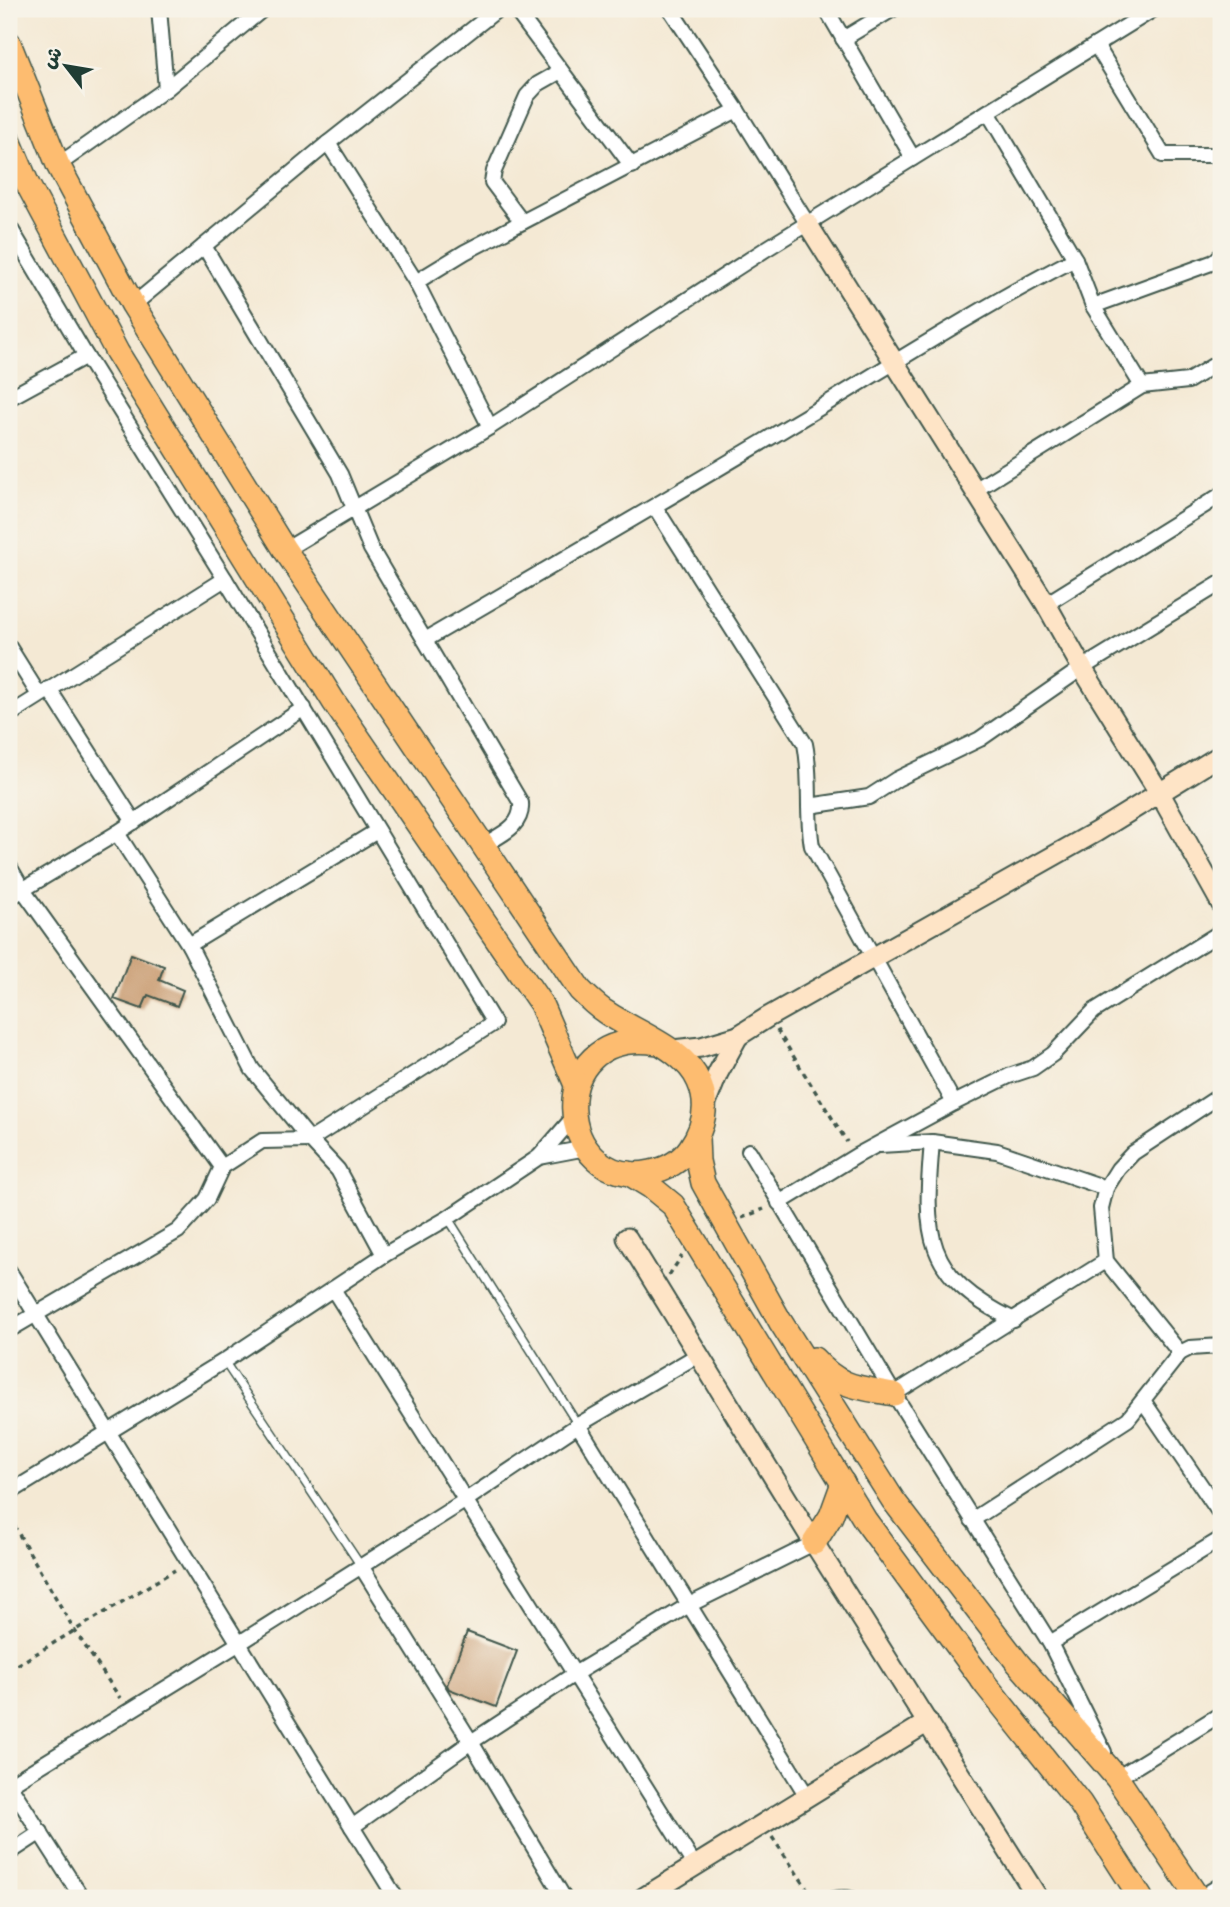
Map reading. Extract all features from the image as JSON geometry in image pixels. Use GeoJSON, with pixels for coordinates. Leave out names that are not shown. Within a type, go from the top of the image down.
{"type":"FeatureCollection","features":[{"type":"Feature","properties":{"kind":"main road"},"geometry":{"type":"LineString","coordinates":[[9,43],[58,165],[133,304],[285,550],[482,846],[580,990],[602,1010],[685,1060],[695,1073],[702,1088],[705,1105],[703,1122],[688,1151],[661,1170],[628,1173]]}},
{"type":"Feature","properties":{"kind":"main road"},"geometry":{"type":"LineString","coordinates":[[9,140],[28,185],[117,352],[334,702],[541,1004],[576,1085]]}},
{"type":"Feature","properties":{"kind":"main road"},"geometry":{"type":"LineString","coordinates":[[664,1047],[640,1041],[624,1042],[608,1048],[583,1070],[572,1101],[578,1134],[586,1148],[598,1160],[628,1173],[673,1205],[865,1520],[986,1685],[1080,1803],[1141,1898]]}},
{"type":"Feature","properties":{"kind":"main road"},"geometry":{"type":"LineString","coordinates":[[697,1137],[698,1161],[703,1183],[780,1321],[892,1500],[1017,1661],[1117,1778],[1199,1898]]}},
{"type":"Feature","properties":{"kind":"main road"},"geometry":{"type":"LineString","coordinates":[[780,1321],[837,1381],[894,1394]]}},
{"type":"Feature","properties":{"kind":"main road"},"geometry":{"type":"LineString","coordinates":[[814,1543],[831,1516],[843,1483]]}},
{"type":"Feature","properties":{"kind":"street"},"geometry":{"type":"LineString","coordinates":[[159,9],[166,89]]}},
{"type":"Feature","properties":{"kind":"street"},"geometry":{"type":"LineString","coordinates":[[58,165],[166,89],[263,9]]}},
{"type":"Feature","properties":{"kind":"street"},"geometry":{"type":"LineString","coordinates":[[133,304],[328,143],[498,9]]}},
{"type":"Feature","properties":{"kind":"street"},"geometry":{"type":"LineString","coordinates":[[515,9],[632,166]]}},
{"type":"Feature","properties":{"kind":"street"},"geometry":{"type":"LineString","coordinates":[[670,9],[737,110],[1046,604],[1082,668],[1159,792],[1221,903]]}},
{"type":"Feature","properties":{"kind":"street"},"geometry":{"type":"LineString","coordinates":[[825,9],[913,158]]}},
{"type":"Feature","properties":{"kind":"street"},"geometry":{"type":"LineString","coordinates":[[843,39],[893,9]]}},
{"type":"Feature","properties":{"kind":"street"},"geometry":{"type":"LineString","coordinates":[[285,550],[490,427],[807,223],[1154,9]]}},
{"type":"Feature","properties":{"kind":"street"},"geometry":{"type":"LineString","coordinates":[[1096,45],[1163,155],[1216,155],[1221,161]]}},
{"type":"Feature","properties":{"kind":"street"},"geometry":{"type":"LineString","coordinates":[[522,222],[492,182],[494,171],[527,96],[538,84],[561,71]]}},
{"type":"Feature","properties":{"kind":"street"},"geometry":{"type":"LineString","coordinates":[[416,282],[522,222],[737,110]]}},
{"type":"Feature","properties":{"kind":"street"},"geometry":{"type":"LineString","coordinates":[[988,112],[1075,259],[1093,306],[1142,386]]}},
{"type":"Feature","properties":{"kind":"street"},"geometry":{"type":"LineString","coordinates":[[328,143],[416,282],[490,427]]}},
{"type":"Feature","properties":{"kind":"street"},"geometry":{"type":"LineString","coordinates":[[9,226],[494,1023],[310,1140],[262,1141],[222,1167],[207,1199],[178,1231],[9,1330]]}},
{"type":"Feature","properties":{"kind":"street"},"geometry":{"type":"LineString","coordinates":[[204,246],[340,474],[367,542],[520,803],[520,816],[513,826],[482,846]]}},
{"type":"Feature","properties":{"kind":"street"},"geometry":{"type":"LineString","coordinates":[[1093,306],[1217,258],[1221,276]]}},
{"type":"Feature","properties":{"kind":"street"},"geometry":{"type":"LineString","coordinates":[[425,640],[655,507],[953,325],[1075,259]]}},
{"type":"Feature","properties":{"kind":"street"},"geometry":{"type":"LineString","coordinates":[[9,398],[86,356]]}},
{"type":"Feature","properties":{"kind":"street"},"geometry":{"type":"LineString","coordinates":[[975,490],[1142,386],[1188,381],[1221,362]]}},
{"type":"Feature","properties":{"kind":"street"},"geometry":{"type":"LineString","coordinates":[[1046,604],[1221,495]]}},
{"type":"Feature","properties":{"kind":"street"},"geometry":{"type":"LineString","coordinates":[[655,507],[805,744],[809,764],[808,827],[812,846],[954,1102]]}},
{"type":"Feature","properties":{"kind":"street"},"geometry":{"type":"LineString","coordinates":[[9,715],[225,579]]}},
{"type":"Feature","properties":{"kind":"street"},"geometry":{"type":"LineString","coordinates":[[809,806],[869,797],[897,779],[980,739],[1082,668],[1221,583]]}},
{"type":"Feature","properties":{"kind":"street"},"geometry":{"type":"LineString","coordinates":[[9,647],[44,692],[134,822]]}},
{"type":"Feature","properties":{"kind":"street"},"geometry":{"type":"LineString","coordinates":[[9,898],[117,833],[304,708]]}},
{"type":"Feature","properties":{"kind":"street"},"geometry":{"type":"LineString","coordinates":[[664,1047],[701,1047],[738,1036],[1096,832],[1221,755]]}},
{"type":"Feature","properties":{"kind":"street"},"geometry":{"type":"LineString","coordinates":[[189,944],[377,831]]}},
{"type":"Feature","properties":{"kind":"street"},"geometry":{"type":"LineString","coordinates":[[117,833],[189,944],[252,1069],[338,1170],[384,1255]]}},
{"type":"Feature","properties":{"kind":"street"},"geometry":{"type":"LineString","coordinates":[[9,866],[23,890],[222,1167]]}},
{"type":"Feature","properties":{"kind":"street"},"geometry":{"type":"LineString","coordinates":[[779,1203],[875,1145],[954,1102],[1009,1076],[1033,1068],[1053,1054],[1094,1011],[1221,932]]}},
{"type":"Feature","properties":{"kind":"street"},"geometry":{"type":"LineString","coordinates":[[705,1105],[738,1036]]}},
{"type":"Feature","properties":{"kind":"street"},"geometry":{"type":"LineString","coordinates":[[1180,1353],[1105,1261],[1101,1208],[1106,1188],[1118,1169],[1133,1153],[1221,1095]]}},
{"type":"Feature","properties":{"kind":"street"},"geometry":{"type":"LineString","coordinates":[[9,1493],[224,1361],[384,1255],[448,1218],[540,1157],[573,1118]]}},
{"type":"Feature","properties":{"kind":"street"},"geometry":{"type":"LineString","coordinates":[[875,1145],[932,1142],[996,1151],[1106,1188]]}},
{"type":"Feature","properties":{"kind":"street"},"geometry":{"type":"LineString","coordinates":[[932,1142],[927,1211],[932,1240],[943,1264],[970,1296],[1014,1320]]}},
{"type":"Feature","properties":{"kind":"street"},"geometry":{"type":"LineString","coordinates":[[540,1157],[586,1148]]}},
{"type":"Feature","properties":{"kind":"street"},"geometry":{"type":"LineString","coordinates":[[748,1151],[894,1394],[1049,1643],[1117,1778],[1221,1714]]}},
{"type":"Feature","properties":{"kind":"street"},"geometry":{"type":"LineString","coordinates":[[627,1238],[814,1543],[1038,1898]]}},
{"type":"Feature","properties":{"kind":"street"},"geometry":{"type":"LineString","coordinates":[[894,1394],[1105,1261]]}},
{"type":"Feature","properties":{"kind":"street"},"geometry":{"type":"LineString","coordinates":[[9,1271],[396,1898]]}},
{"type":"Feature","properties":{"kind":"street"},"geometry":{"type":"LineString","coordinates":[[332,1289],[695,1866]]}},
{"type":"Feature","properties":{"kind":"street"},"geometry":{"type":"LineString","coordinates":[[972,1520],[1128,1419],[1180,1353],[1191,1348],[1221,1346]]}},
{"type":"Feature","properties":{"kind":"street"},"geometry":{"type":"LineString","coordinates":[[82,1898],[9,1784],[238,1644],[466,1500],[578,1425],[698,1355]]}},
{"type":"Feature","properties":{"kind":"street"},"geometry":{"type":"LineString","coordinates":[[1144,1402],[1221,1515]]}},
{"type":"Feature","properties":{"kind":"street"},"geometry":{"type":"LineString","coordinates":[[578,1425],[807,1796]]}},
{"type":"Feature","properties":{"kind":"street"},"geometry":{"type":"LineString","coordinates":[[1049,1643],[1221,1539]]}},
{"type":"Feature","properties":{"kind":"street"},"geometry":{"type":"LineString","coordinates":[[352,1827],[471,1742],[576,1673],[689,1605],[814,1543]]}},
{"type":"Feature","properties":{"kind":"street"},"geometry":{"type":"LineString","coordinates":[[361,1566],[564,1898]]}},
{"type":"Feature","properties":{"kind":"street"},"geometry":{"type":"LineString","coordinates":[[643,1898],[928,1723]]}},
{"type":"Feature","properties":{"kind":"street"},"geometry":{"type":"LineString","coordinates":[[9,1853],[41,1832]]}},
{"type":"Feature","properties":{"kind":"street"},"geometry":{"type":"LineString","coordinates":[[1199,1898],[1221,1885]]}},
{"type":"Feature","properties":{"kind":"lane"},"geometry":{"type":"LineString","coordinates":[[448,1218],[578,1425]]}},
{"type":"Feature","properties":{"kind":"lane"},"geometry":{"type":"LineString","coordinates":[[224,1361],[361,1566]]}},
{"type":"Feature","properties":{"kind":"lane"},"geometry":{"type":"LineString","coordinates":[[824,1898],[836,1894],[856,1895],[860,1898]]}},
{"type":"Feature","properties":{"kind":"path"},"geometry":{"type":"LineString","coordinates":[[768,1017],[856,1156]]}},
{"type":"Feature","properties":{"kind":"path"},"geometry":{"type":"LineString","coordinates":[[727,1224],[779,1203]]}},
{"type":"Feature","properties":{"kind":"path"},"geometry":{"type":"LineString","coordinates":[[658,1290],[694,1240]]}},
{"type":"Feature","properties":{"kind":"path"},"geometry":{"type":"LineString","coordinates":[[9,1517],[75,1631],[129,1711]]}},
{"type":"Feature","properties":{"kind":"path"},"geometry":{"type":"LineString","coordinates":[[9,1670],[188,1562]]}},
{"type":"Feature","properties":{"kind":"path"},"geometry":{"type":"LineString","coordinates":[[763,1824],[815,1898]]}},
{"type":"Feature","properties":{"kind":"building"},"geometry":{"type":"Polygon","coordinates":[[[131,954],[164,966],[159,980],[183,990],[177,1006],[148,995],[142,1009],[114,999],[131,954]]]}},
{"type":"Feature","properties":{"kind":"building"},"geometry":{"type":"Polygon","coordinates":[[[467,1632],[517,1651],[496,1707],[449,1689],[447,1685],[467,1632]]]}}]}
